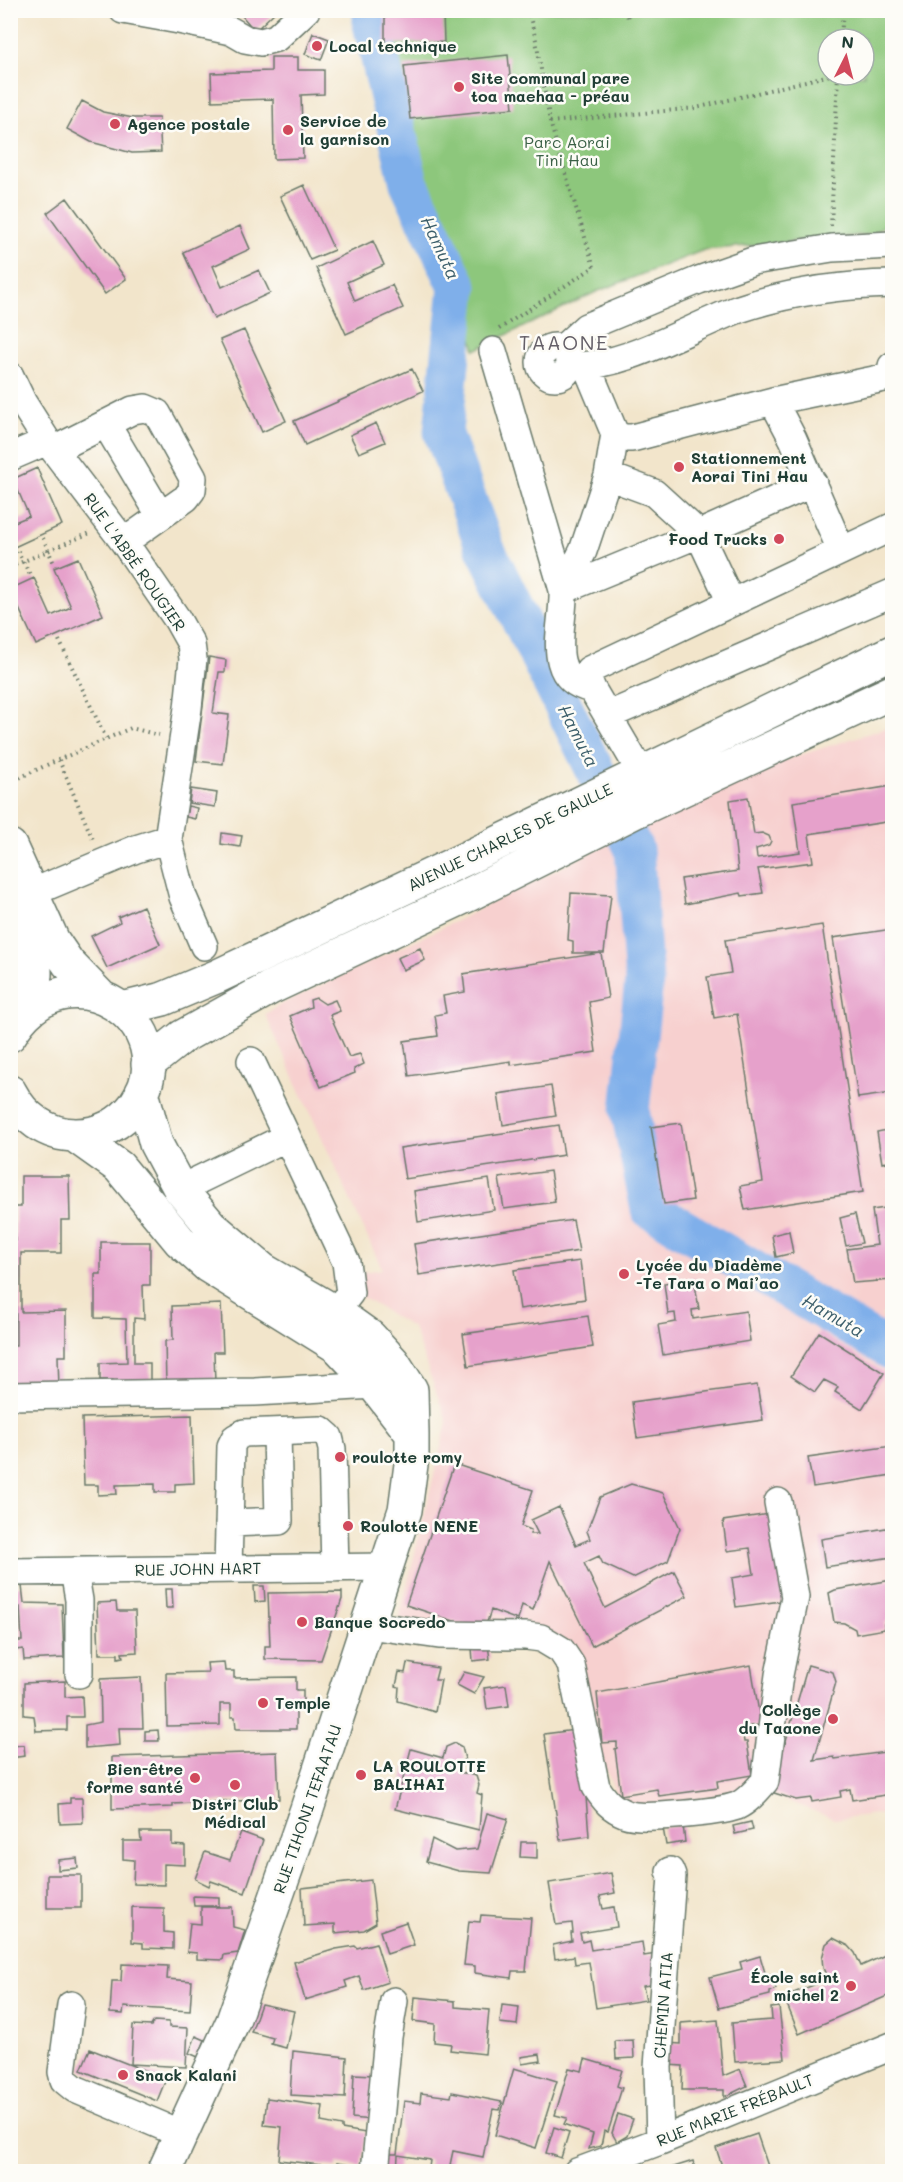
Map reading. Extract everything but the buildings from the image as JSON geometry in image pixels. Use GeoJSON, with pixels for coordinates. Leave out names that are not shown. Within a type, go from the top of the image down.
{"type":"FeatureCollection","features":[{"type":"Feature","properties":{"kind":"main road","name":"AVENUE CHARLES DE GAULLE"},"geometry":{"type":"LineString","coordinates":[[62,1132],[95,1132],[115,1124],[131,1110],[145,1078],[182,1037],[270,988],[587,836],[632,790],[892,652]]}},
{"type":"Feature","properties":{"kind":"main road","name":"AVENUE CHARLES DE GAULLE"},"geometry":{"type":"LineString","coordinates":[[15,1028],[30,1009],[57,995],[87,993],[112,1003],[163,999],[218,976],[574,806],[632,790],[892,692]]}},
{"type":"Feature","properties":{"kind":"main road"},"geometry":{"type":"LineString","coordinates":[[10,846],[35,974],[32,988],[15,1028]]}},
{"type":"Feature","properties":{"kind":"main road","name":"RUE TIHONI TEFAATAU"},"geometry":{"type":"LineString","coordinates":[[21,893],[68,963],[138,1028],[144,1039],[145,1078],[156,1144],[180,1189],[211,1226],[262,1270],[335,1312],[370,1337],[393,1362],[411,1390],[412,1457],[405,1510],[307,1809],[232,2021],[164,2172]]}},
{"type":"Feature","properties":{"kind":"main road"},"geometry":{"type":"LineString","coordinates":[[10,1092],[26,1114],[62,1132],[119,1167],[180,1241],[208,1266],[338,1347],[374,1385],[412,1434]]}},
{"type":"Feature","properties":{"kind":"main road"},"geometry":{"type":"LineString","coordinates":[[10,1126],[62,1132]]}},
{"type":"Feature","properties":{"kind":"street"},"geometry":{"type":"LineString","coordinates":[[123,10],[181,15],[231,31],[245,39],[261,42],[276,38],[306,10]]}},
{"type":"Feature","properties":{"kind":"street"},"geometry":{"type":"LineString","coordinates":[[573,361],[586,327],[699,280],[753,261],[832,248],[892,245]]}},
{"type":"Feature","properties":{"kind":"street"},"geometry":{"type":"LineString","coordinates":[[573,361],[615,362],[739,309],[778,297],[823,288],[892,284]]}},
{"type":"Feature","properties":{"kind":"street"},"geometry":{"type":"LineString","coordinates":[[493,351],[563,590],[559,639],[561,664],[569,679],[579,686],[592,689]]}},
{"type":"Feature","properties":{"kind":"street"},"geometry":{"type":"LineString","coordinates":[[573,361],[615,434],[624,438],[632,438],[772,401],[884,378],[892,370],[892,366]]}},
{"type":"Feature","properties":{"kind":"street","name":"RUE L'ABBÉ ROUGIER"},"geometry":{"type":"LineString","coordinates":[[10,376],[23,403],[51,445],[117,533],[177,619],[191,644],[193,659],[184,736],[168,840],[183,897],[204,946]]}},
{"type":"Feature","properties":{"kind":"street"},"geometry":{"type":"LineString","coordinates":[[772,401],[794,439],[841,550]]}},
{"type":"Feature","properties":{"kind":"street"},"geometry":{"type":"LineString","coordinates":[[10,458],[106,424],[133,410],[145,408],[157,413],[194,478],[192,490],[186,498],[160,515],[117,533]]}},
{"type":"Feature","properties":{"kind":"street"},"geometry":{"type":"LineString","coordinates":[[106,424],[160,515]]}},
{"type":"Feature","properties":{"kind":"street"},"geometry":{"type":"LineString","coordinates":[[563,590],[583,551],[608,476],[615,434]]}},
{"type":"Feature","properties":{"kind":"street"},"geometry":{"type":"LineString","coordinates":[[608,476],[654,493],[699,534],[731,602]]}},
{"type":"Feature","properties":{"kind":"street"},"geometry":{"type":"LineString","coordinates":[[563,590],[699,534],[813,483]]}},
{"type":"Feature","properties":{"kind":"street"},"geometry":{"type":"LineString","coordinates":[[632,790],[626,750],[609,715],[592,689],[587,677],[589,670],[892,526]]}},
{"type":"Feature","properties":{"kind":"street"},"geometry":{"type":"LineString","coordinates":[[609,715],[892,593]]}},
{"type":"Feature","properties":{"kind":"street"},"geometry":{"type":"LineString","coordinates":[[21,893],[168,840]]}},
{"type":"Feature","properties":{"kind":"street"},"geometry":{"type":"LineString","coordinates":[[251,1061],[346,1262],[350,1293],[335,1312],[297,1323]]}},
{"type":"Feature","properties":{"kind":"street"},"geometry":{"type":"LineString","coordinates":[[180,1189],[287,1137]]}},
{"type":"Feature","properties":{"kind":"street"},"geometry":{"type":"LineString","coordinates":[[10,1396],[255,1392],[374,1385]]}},
{"type":"Feature","properties":{"kind":"street"},"geometry":{"type":"LineString","coordinates":[[228,1569],[231,1446],[235,1438],[244,1433],[321,1430],[329,1437],[332,1449],[335,1568]]}},
{"type":"Feature","properties":{"kind":"street"},"geometry":{"type":"LineString","coordinates":[[229,1523],[279,1521],[277,1433]]}},
{"type":"Feature","properties":{"kind":"street"},"geometry":{"type":"LineString","coordinates":[[368,1625],[439,1635],[541,1638],[561,1650],[571,1665],[596,1787],[606,1803],[628,1815],[667,1816],[738,1805],[754,1794],[765,1781],[779,1675],[795,1597],[778,1502]]}},
{"type":"Feature","properties":{"kind":"street","name":"RUE JOHN HART"},"geometry":{"type":"LineString","coordinates":[[10,1572],[386,1568]]}},
{"type":"Feature","properties":{"kind":"street"},"geometry":{"type":"LineString","coordinates":[[74,1571],[79,1600],[79,1674]]}},
{"type":"Feature","properties":{"kind":"street","name":"CHEMIN ATIA"},"geometry":{"type":"LineString","coordinates":[[660,2141],[658,2067],[672,1876],[670,1870]]}},
{"type":"Feature","properties":{"kind":"street"},"geometry":{"type":"LineString","coordinates":[[375,2172],[388,2037],[394,2001]]}},
{"type":"Feature","properties":{"kind":"street"},"geometry":{"type":"LineString","coordinates":[[71,2005],[62,2072],[64,2079],[75,2089],[181,2134]]}},
{"type":"Feature","properties":{"kind":"street","name":"RUE MARIE FRÉBAULT"},"geometry":{"type":"LineString","coordinates":[[577,2172],[622,2164],[660,2141],[892,2046]]}},
{"type":"Feature","properties":{"kind":"path"},"geometry":{"type":"LineString","coordinates":[[493,351],[489,339],[493,332],[594,267],[550,122],[536,40],[528,10]]}},
{"type":"Feature","properties":{"kind":"path"},"geometry":{"type":"LineString","coordinates":[[626,10],[628,19]]}},
{"type":"Feature","properties":{"kind":"path"},"geometry":{"type":"LineString","coordinates":[[842,27],[843,10]]}},
{"type":"Feature","properties":{"kind":"path"},"geometry":{"type":"LineString","coordinates":[[550,122],[696,108],[816,78]]}},
{"type":"Feature","properties":{"kind":"path"},"geometry":{"type":"LineString","coordinates":[[832,248],[838,87]]}},
{"type":"Feature","properties":{"kind":"path"},"geometry":{"type":"LineString","coordinates":[[10,567],[48,551],[117,533]]}},
{"type":"Feature","properties":{"kind":"path"},"geometry":{"type":"LineString","coordinates":[[43,538],[55,566]]}},
{"type":"Feature","properties":{"kind":"path"},"geometry":{"type":"LineString","coordinates":[[18,551],[31,577]]}},
{"type":"Feature","properties":{"kind":"path"},"geometry":{"type":"LineString","coordinates":[[59,640],[106,738]]}},
{"type":"Feature","properties":{"kind":"path"},"geometry":{"type":"LineString","coordinates":[[10,785],[21,777],[131,728],[165,737],[184,736]]}},
{"type":"Feature","properties":{"kind":"path"},"geometry":{"type":"LineString","coordinates":[[59,760],[102,862]]}},
{"type":"Feature","properties":{"kind":"shaded area","name":"Lycée du Diadème -Te Tara o Mai’ao"},"geometry":{"type":"Polygon","coordinates":[[[892,726],[892,1312],[881,1314],[892,1337],[892,1812],[835,1819],[767,1793],[631,1830],[580,1707],[545,1653],[399,1618],[447,1422],[413,1328],[331,1278],[382,1269],[265,1014],[458,920],[753,770],[892,726]]]}},
{"type":"Feature","properties":{"kind":"green space","name":"Parc Aorai Tini Hau"},"geometry":{"type":"Polygon","coordinates":[[[380,11],[885,11],[892,51],[892,220],[872,234],[704,250],[596,292],[475,350],[380,11]]]}},
{"type":"Feature","properties":{"kind":"waterway","name":"Hamuta"},"geometry":{"type":"LineString","coordinates":[[372,10],[372,24],[409,183],[458,287],[443,432],[485,548],[634,849],[644,981],[630,1111],[650,1209],[892,1351]]}},
{"type":"Feature","properties":{"kind":"place","name":"Local technique"},"geometry":{"type":"Point","coordinates":[317,46]}},
{"type":"Feature","properties":{"kind":"place","name":"Site communal pare toa maehaa - préau"},"geometry":{"type":"Point","coordinates":[459,87]}},
{"type":"Feature","properties":{"kind":"place","name":"Agence postale"},"geometry":{"type":"Point","coordinates":[115,124]}},
{"type":"Feature","properties":{"kind":"place","name":"Service de la garnison"},"geometry":{"type":"Point","coordinates":[288,130]}},
{"type":"Feature","properties":{"kind":"place","name":"Stationnement Aorai Tini Hau"},"geometry":{"type":"Point","coordinates":[679,467]}},
{"type":"Feature","properties":{"kind":"place","name":"Food Trucks"},"geometry":{"type":"Point","coordinates":[779,539]}},
{"type":"Feature","properties":{"kind":"place","name":"Lycée du Diadème -Te Tara o Mai’ao"},"geometry":{"type":"Point","coordinates":[624,1274]}},
{"type":"Feature","properties":{"kind":"place","name":"roulotte romy"},"geometry":{"type":"Point","coordinates":[340,1457]}},
{"type":"Feature","properties":{"kind":"place","name":"Roulotte NENE"},"geometry":{"type":"Point","coordinates":[348,1526]}},
{"type":"Feature","properties":{"kind":"place","name":"Banque Socredo"},"geometry":{"type":"Point","coordinates":[302,1622]}},
{"type":"Feature","properties":{"kind":"place","name":"Temple"},"geometry":{"type":"Point","coordinates":[263,1703]}},
{"type":"Feature","properties":{"kind":"place","name":"Collège du Taaone"},"geometry":{"type":"Point","coordinates":[833,1719]}},
{"type":"Feature","properties":{"kind":"place","name":"LA ROULOTTE BALIHAI"},"geometry":{"type":"Point","coordinates":[361,1775]}},
{"type":"Feature","properties":{"kind":"place","name":"Bien-être forme santé"},"geometry":{"type":"Point","coordinates":[195,1778]}},
{"type":"Feature","properties":{"kind":"place","name":"Distri Club Médical"},"geometry":{"type":"Point","coordinates":[235,1785]}},
{"type":"Feature","properties":{"kind":"place","name":"École saint michel 2"},"geometry":{"type":"Point","coordinates":[851,1986]}},
{"type":"Feature","properties":{"kind":"place","name":"Snack Kalani"},"geometry":{"type":"Point","coordinates":[123,2075]}},
{"type":"Feature","properties":{"kind":"district","name":"TAAONE"},"geometry":{"type":"Point","coordinates":[564,343]}}]}
